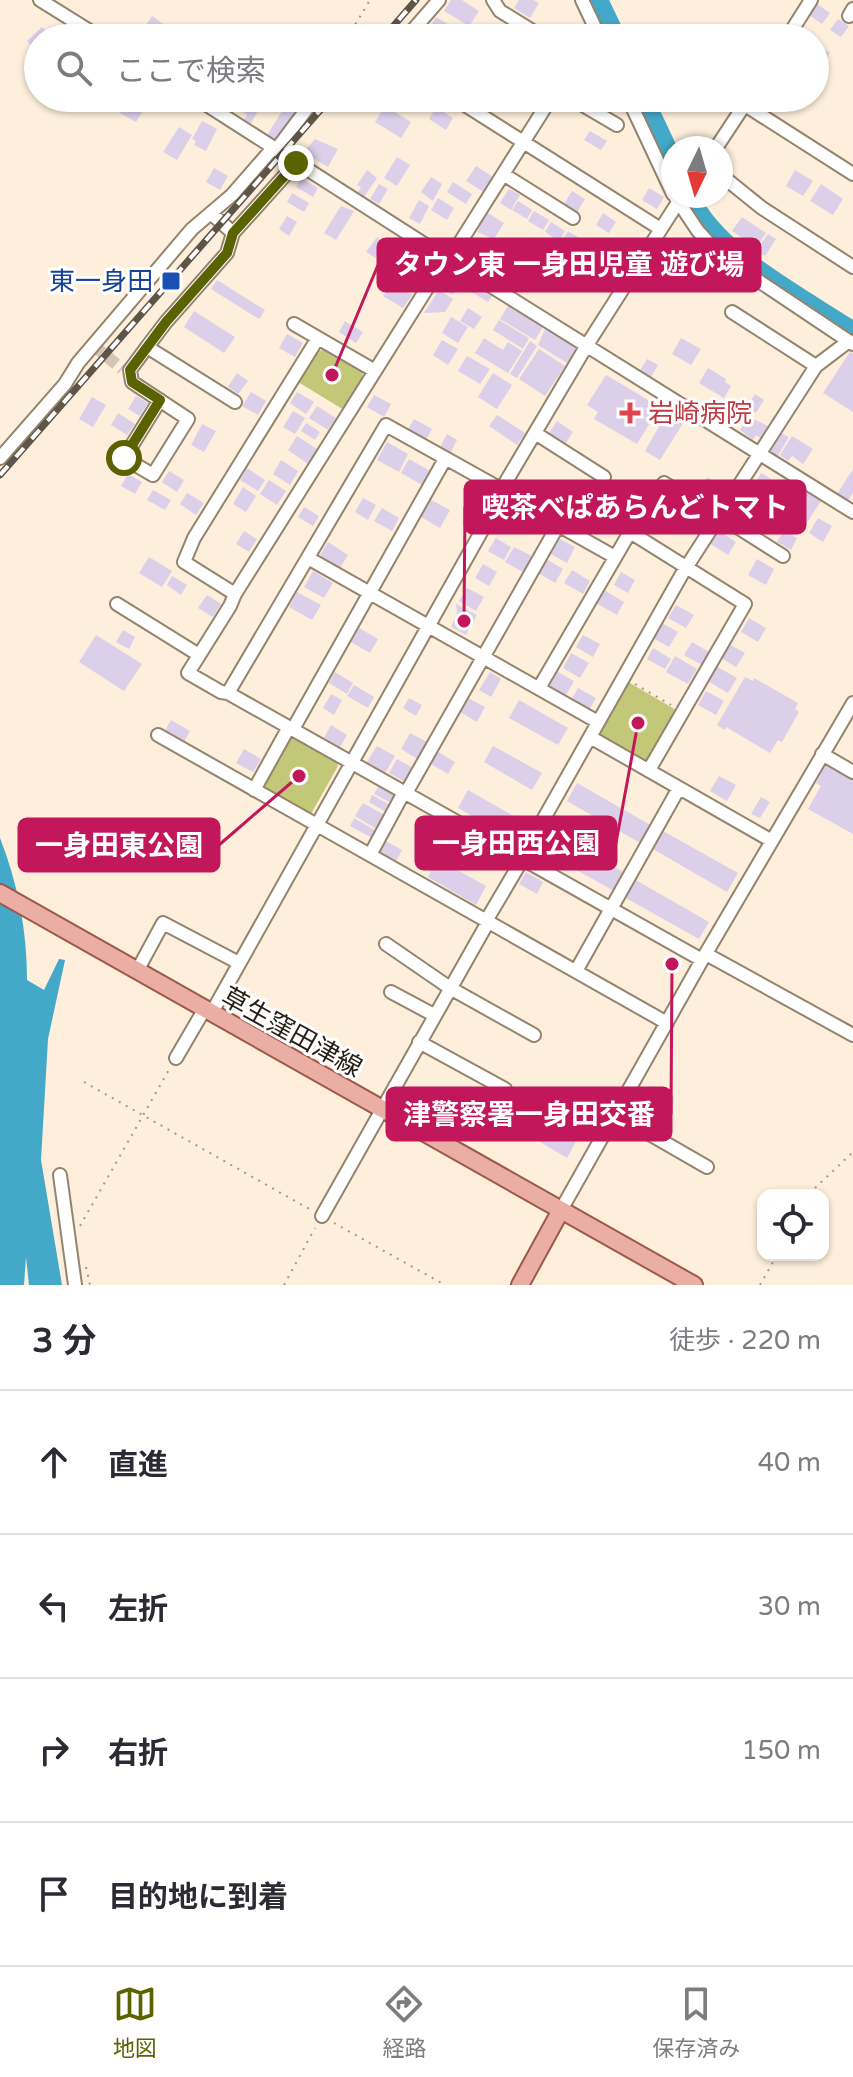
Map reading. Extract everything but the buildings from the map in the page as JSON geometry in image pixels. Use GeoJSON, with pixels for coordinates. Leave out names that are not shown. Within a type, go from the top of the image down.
{"type":"FeatureCollection","features":[{"type":"Feature","properties":{"kind":"main road","name":"草生窪田津線"},"geometry":{"type":"LineString","coordinates":[[0,893],[694,1285]]}},
{"type":"Feature","properties":{"kind":"main road"},"geometry":{"type":"LineString","coordinates":[[520,1285],[561,1210]]}},
{"type":"Feature","properties":{"kind":"street"},"geometry":{"type":"LineString","coordinates":[[40,0],[79,24]]}},
{"type":"Feature","properties":{"kind":"street"},"geometry":{"type":"LineString","coordinates":[[418,24],[439,0]]}},
{"type":"Feature","properties":{"kind":"street"},"geometry":{"type":"LineString","coordinates":[[493,0],[500,11],[521,24]]}},
{"type":"Feature","properties":{"kind":"street"},"geometry":{"type":"LineString","coordinates":[[582,0],[588,24]]}},
{"type":"Feature","properties":{"kind":"street"},"geometry":{"type":"LineString","coordinates":[[796,24],[811,0]]}},
{"type":"Feature","properties":{"kind":"street"},"geometry":{"type":"LineString","coordinates":[[217,112],[853,512]]}},
{"type":"Feature","properties":{"kind":"street"},"geometry":{"type":"LineString","coordinates":[[0,458],[192,229],[232,195],[304,112]]}},
{"type":"Feature","properties":{"kind":"street"},"geometry":{"type":"LineString","coordinates":[[476,112],[659,228]]}},
{"type":"Feature","properties":{"kind":"street"},"geometry":{"type":"LineString","coordinates":[[542,112],[375,371],[188,673],[611,909],[853,1035]]}},
{"type":"Feature","properties":{"kind":"street"},"geometry":{"type":"LineString","coordinates":[[595,112],[617,125]]}},
{"type":"Feature","properties":{"kind":"street"},"geometry":{"type":"LineString","coordinates":[[635,112],[661,165]]}},
{"type":"Feature","properties":{"kind":"street"},"geometry":{"type":"LineString","coordinates":[[724,136],[740,112]]}},
{"type":"Feature","properties":{"kind":"street"},"geometry":{"type":"LineString","coordinates":[[762,112],[853,174]]}},
{"type":"Feature","properties":{"kind":"street"},"geometry":{"type":"LineString","coordinates":[[160,400],[124,458],[153,475],[188,419],[160,400],[132,382],[126,370],[227,253],[233,233],[296,163]]}},
{"type":"Feature","properties":{"kind":"street"},"geometry":{"type":"LineString","coordinates":[[503,174],[573,218]]}},
{"type":"Feature","properties":{"kind":"street"},"geometry":{"type":"LineString","coordinates":[[733,185],[762,208],[853,267]]}},
{"type":"Feature","properties":{"kind":"street"},"geometry":{"type":"LineString","coordinates":[[176,1058],[239,963],[499,500],[501,490],[671,208]]}},
{"type":"Feature","properties":{"kind":"street"},"geometry":{"type":"LineString","coordinates":[[322,1216],[682,574],[816,366],[851,339],[720,255],[698,231],[684,208]]}},
{"type":"Feature","properties":{"kind":"street"},"geometry":{"type":"LineString","coordinates":[[212,214],[233,233]]}},
{"type":"Feature","properties":{"kind":"street"},"geometry":{"type":"LineString","coordinates":[[732,312],[816,366]]}},
{"type":"Feature","properties":{"kind":"street"},"geometry":{"type":"LineString","coordinates":[[294,324],[375,371]]}},
{"type":"Feature","properties":{"kind":"street"},"geometry":{"type":"LineString","coordinates":[[235,594],[184,562],[194,538],[318,338]]}},
{"type":"Feature","properties":{"kind":"street"},"geometry":{"type":"LineString","coordinates":[[147,347],[235,402]]}},
{"type":"Feature","properties":{"kind":"street"},"geometry":{"type":"LineString","coordinates":[[228,693],[386,425],[560,522],[370,855]]}},
{"type":"Feature","properties":{"kind":"street"},"geometry":{"type":"LineString","coordinates":[[535,433],[604,477]]}},
{"type":"Feature","properties":{"kind":"street"},"geometry":{"type":"LineString","coordinates":[[254,790],[445,459]]}},
{"type":"Feature","properties":{"kind":"street"},"geometry":{"type":"LineString","coordinates":[[664,483],[783,556]]}},
{"type":"Feature","properties":{"kind":"street"},"geometry":{"type":"LineString","coordinates":[[558,525],[615,557]]}},
{"type":"Feature","properties":{"kind":"street"},"geometry":{"type":"LineString","coordinates":[[539,688],[630,532],[745,604],[649,770]]}},
{"type":"Feature","properties":{"kind":"street"},"geometry":{"type":"LineString","coordinates":[[308,558],[598,722]]}},
{"type":"Feature","properties":{"kind":"street"},"geometry":{"type":"LineString","coordinates":[[117,604],[199,655]]}},
{"type":"Feature","properties":{"kind":"street"},"geometry":{"type":"LineString","coordinates":[[561,1210],[853,703]]}},
{"type":"Feature","properties":{"kind":"street"},"geometry":{"type":"LineString","coordinates":[[158,735],[667,1023]]}},
{"type":"Feature","properties":{"kind":"street"},"geometry":{"type":"LineString","coordinates":[[590,737],[772,841]]}},
{"type":"Feature","properties":{"kind":"street"},"geometry":{"type":"LineString","coordinates":[[822,754],[853,772]]}},
{"type":"Feature","properties":{"kind":"street"},"geometry":{"type":"LineString","coordinates":[[576,971],[679,788]]}},
{"type":"Feature","properties":{"kind":"street"},"geometry":{"type":"LineString","coordinates":[[137,971],[163,923],[239,963]]}},
{"type":"Feature","properties":{"kind":"street"},"geometry":{"type":"LineString","coordinates":[[386,944],[450,988],[534,1035]]}},
{"type":"Feature","properties":{"kind":"street"},"geometry":{"type":"LineString","coordinates":[[391,992],[434,1015]]}},
{"type":"Feature","properties":{"kind":"street"},"geometry":{"type":"LineString","coordinates":[[419,1042],[505,1089]]}},
{"type":"Feature","properties":{"kind":"street"},"geometry":{"type":"LineString","coordinates":[[615,1114],[707,1167]]}},
{"type":"Feature","properties":{"kind":"street"},"geometry":{"type":"LineString","coordinates":[[60,1175],[75,1285]]}},
{"type":"Feature","properties":{"kind":"path"},"geometry":{"type":"LineString","coordinates":[[355,24],[370,0]]}},
{"type":"Feature","properties":{"kind":"path"},"geometry":{"type":"LineString","coordinates":[[623,677],[683,712]]}},
{"type":"Feature","properties":{"kind":"path"},"geometry":{"type":"LineString","coordinates":[[67,1236],[78,1231],[176,1058]]}},
{"type":"Feature","properties":{"kind":"path"},"geometry":{"type":"LineString","coordinates":[[84,1082],[445,1285]]}},
{"type":"Feature","properties":{"kind":"path"},"geometry":{"type":"LineString","coordinates":[[814,1189],[853,1152]]}},
{"type":"Feature","properties":{"kind":"path"},"geometry":{"type":"LineString","coordinates":[[284,1285],[322,1216]]}},
{"type":"Feature","properties":{"kind":"path"},"geometry":{"type":"LineString","coordinates":[[760,1285],[774,1261]]}},
{"type":"Feature","properties":{"kind":"green space"},"geometry":{"type":"Polygon","coordinates":[[[326,349],[362,370],[363,381],[344,410],[298,382],[316,352],[326,349]]]}},
{"type":"Feature","properties":{"kind":"green space"},"geometry":{"type":"Polygon","coordinates":[[[630,683],[676,710],[677,715],[650,762],[646,763],[600,737],[598,732],[626,684],[630,683]]]}},
{"type":"Feature","properties":{"kind":"green space"},"geometry":{"type":"Polygon","coordinates":[[[287,737],[293,737],[336,761],[338,766],[307,816],[262,790],[261,786],[287,737]]]}},
{"type":"Feature","properties":{"kind":"water"},"geometry":{"type":"Polygon","coordinates":[[[0,838],[20,908],[27,980],[44,990],[59,959],[65,960],[48,1039],[41,1160],[62,1285],[29,1285],[26,1257],[24,1285],[0,1285],[0,838]]]}},
{"type":"Feature","properties":{"kind":"waterway"},"geometry":{"type":"LineString","coordinates":[[597,0],[608,24]]}},
{"type":"Feature","properties":{"kind":"waterway"},"geometry":{"type":"LineString","coordinates":[[649,112],[661,138]]}},
{"type":"Feature","properties":{"kind":"waterway"},"geometry":{"type":"LineString","coordinates":[[695,208],[738,256],[853,333]]}},
{"type":"Feature","properties":{"kind":"tunnel"},"geometry":{"type":"LineString","coordinates":[[93,345],[122,369]]}},
{"type":"Feature","properties":{"kind":"railway"},"geometry":{"type":"LineString","coordinates":[[395,24],[416,0]]}},
{"type":"Feature","properties":{"kind":"railway"},"geometry":{"type":"LineString","coordinates":[[0,475],[319,112]]}},
{"type":"Feature","properties":{"kind":"place","name":"東一身田"},"geometry":{"type":"Point","coordinates":[171,281]}},
{"type":"Feature","properties":{"kind":"place","name":"タウン東 一身田児童 遊び場"},"geometry":{"type":"Point","coordinates":[332,375]}},
{"type":"Feature","properties":{"kind":"place","name":"岩崎病院"},"geometry":{"type":"Point","coordinates":[630,413]}},
{"type":"Feature","properties":{"kind":"place","name":"喫茶べぱあらんどトマト"},"geometry":{"type":"Point","coordinates":[464,621]}},
{"type":"Feature","properties":{"kind":"place","name":"一身田西公園"},"geometry":{"type":"Point","coordinates":[638,723]}},
{"type":"Feature","properties":{"kind":"place","name":"一身田東公園"},"geometry":{"type":"Point","coordinates":[299,776]}},
{"type":"Feature","properties":{"kind":"place","name":"津警察署一身田交番"},"geometry":{"type":"Point","coordinates":[672,964]}},
{"type":"Feature","properties":{"kind":"route"},"geometry":{"type":"LineString","coordinates":[[124,458],[160,400],[132,382],[130,370],[166,322],[227,253],[233,233],[296,163]]}}]}
